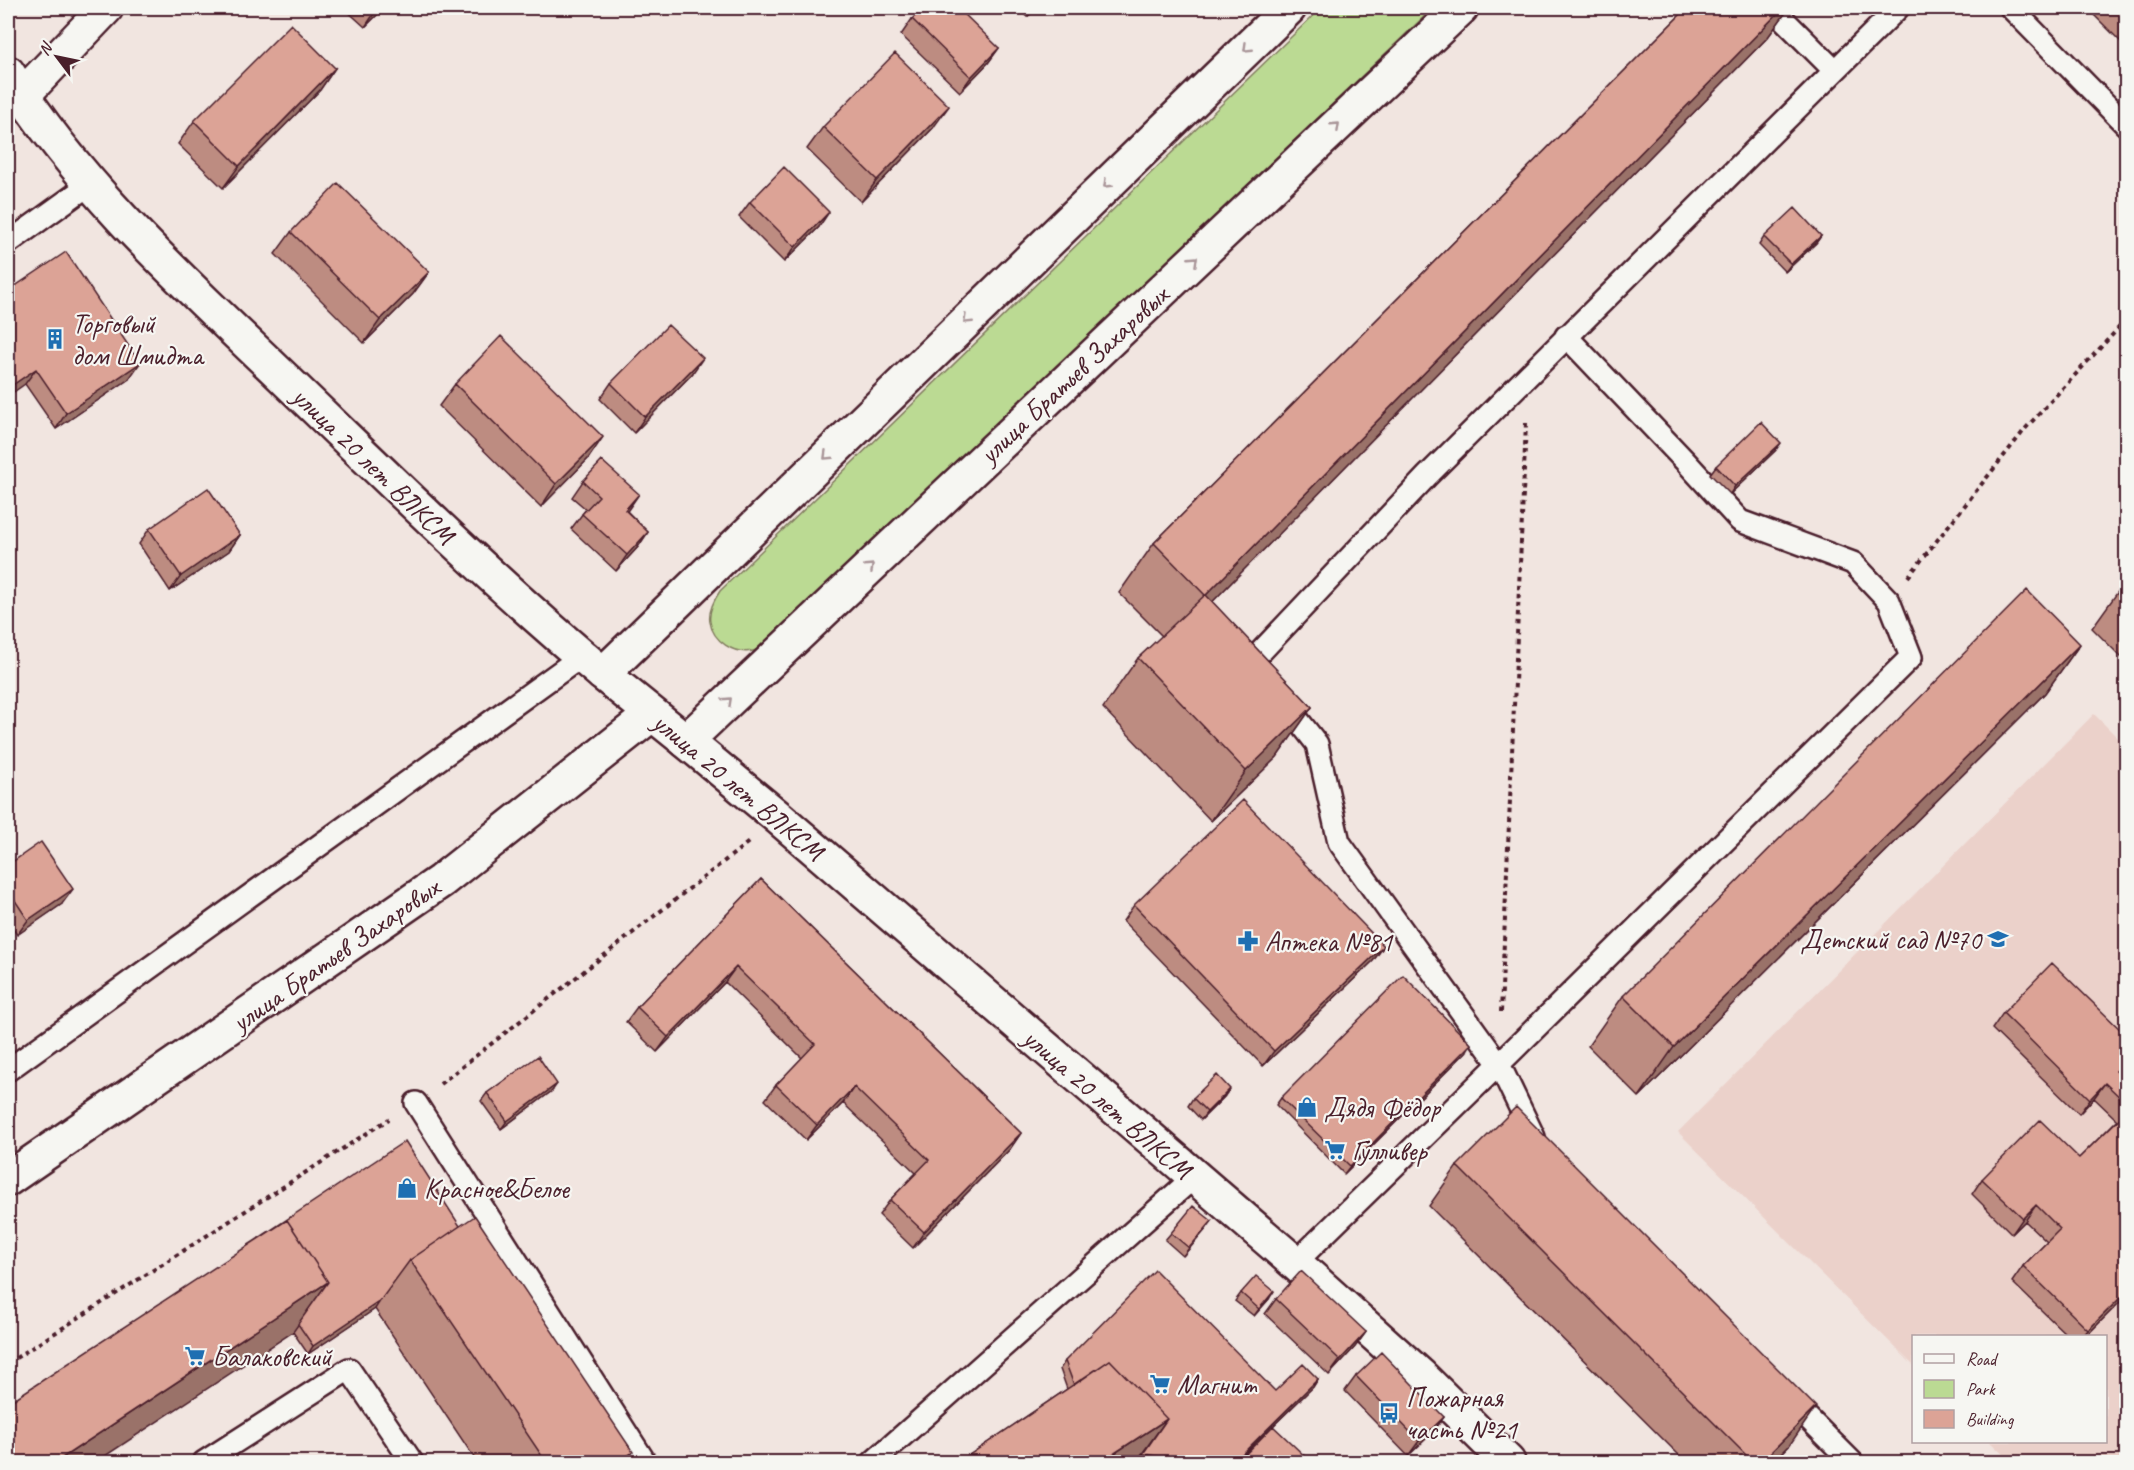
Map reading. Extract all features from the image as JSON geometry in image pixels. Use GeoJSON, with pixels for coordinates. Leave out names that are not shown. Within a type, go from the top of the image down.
{"type":"FeatureCollection","features":[{"type":"Feature","properties":{"kind":"main road"},"geometry":{"type":"LineString","coordinates":[[15,84],[106,8]]}},
{"type":"Feature","properties":{"kind":"main road"},"geometry":{"type":"LineString","coordinates":[[593,665],[1289,8]]}},
{"type":"Feature","properties":{"kind":"main road","name":"улица Братьев Захаровых"},"geometry":{"type":"LineString","coordinates":[[686,741],[1461,8]]}},
{"type":"Feature","properties":{"kind":"main road","name":"улица 20 лет ВЛКСМ"},"geometry":{"type":"LineString","coordinates":[[15,84],[90,184],[157,256],[461,549],[593,665],[779,818],[1295,1263],[1420,1376],[1508,1462]]}},
{"type":"Feature","properties":{"kind":"main road","name":"улица Братьев Захаровых"},"geometry":{"type":"LineString","coordinates":[[8,1179],[441,881],[652,714]]}},
{"type":"Feature","properties":{"kind":"lane"},"geometry":{"type":"LineString","coordinates":[[1772,8],[1834,70]]}},
{"type":"Feature","properties":{"kind":"lane"},"geometry":{"type":"LineString","coordinates":[[1542,1155],[1499,1064],[1339,842],[1317,744],[1252,662],[1419,484],[1898,8]]}},
{"type":"Feature","properties":{"kind":"lane"},"geometry":{"type":"LineString","coordinates":[[2011,8],[2127,125]]}},
{"type":"Feature","properties":{"kind":"lane"},"geometry":{"type":"LineString","coordinates":[[8,243],[90,184]]}},
{"type":"Feature","properties":{"kind":"lane"},"geometry":{"type":"LineString","coordinates":[[1295,1263],[1911,657],[1889,601],[1853,563],[1740,521],[1566,336]]}},
{"type":"Feature","properties":{"kind":"lane"},"geometry":{"type":"LineString","coordinates":[[8,1070],[593,665]]}},
{"type":"Feature","properties":{"kind":"lane"},"geometry":{"type":"LineString","coordinates":[[416,1102],[645,1462]]}},
{"type":"Feature","properties":{"kind":"lane"},"geometry":{"type":"LineString","coordinates":[[873,1462],[1194,1178]]}},
{"type":"Feature","properties":{"kind":"lane"},"geometry":{"type":"LineString","coordinates":[[204,1462],[349,1369],[412,1462]]}},
{"type":"Feature","properties":{"kind":"lane"},"geometry":{"type":"LineString","coordinates":[[1778,1389],[1845,1460]]}},
{"type":"Feature","properties":{"kind":"path"},"geometry":{"type":"LineString","coordinates":[[1889,601],[2026,428],[2127,320]]}},
{"type":"Feature","properties":{"kind":"path"},"geometry":{"type":"LineString","coordinates":[[1499,1064],[1528,374]]}},
{"type":"Feature","properties":{"kind":"shaded area","name":"Детский сад №70"},"geometry":{"type":"Polygon","coordinates":[[[2094,714],[2126,746],[2126,1462],[2011,1462],[1991,1443],[2107,1443],[2107,1335],[1912,1335],[1912,1364],[1678,1132],[2094,714]]]}},
{"type":"Feature","properties":{"kind":"green space"},"geometry":{"type":"Polygon","coordinates":[[[1321,8],[1433,8],[770,642],[746,652],[732,649],[720,641],[712,629],[710,614],[720,591],[1321,8]]]}},
{"type":"Feature","properties":{"kind":"building"},"geometry":{"type":"Polygon","coordinates":[[[923,8],[958,8],[999,48],[971,77],[912,19],[923,8]]]}},
{"type":"Feature","properties":{"kind":"building"},"geometry":{"type":"Polygon","coordinates":[[[1687,8],[1783,8],[1206,595],[1312,707],[1246,771],[1138,658],[1205,595],[1154,543],[1687,8]]]}},
{"type":"Feature","properties":{"kind":"building"},"geometry":{"type":"Polygon","coordinates":[[[291,24],[335,68],[239,166],[194,121],[291,24]]]}},
{"type":"Feature","properties":{"kind":"building"},"geometry":{"type":"Polygon","coordinates":[[[895,53],[949,106],[877,180],[823,127],[895,53]]]}},
{"type":"Feature","properties":{"kind":"building"},"geometry":{"type":"Polygon","coordinates":[[[784,167],[829,212],[795,247],[750,202],[784,167]]]}},
{"type":"Feature","properties":{"kind":"building"},"geometry":{"type":"Polygon","coordinates":[[[338,183],[429,272],[380,320],[291,232],[338,183]]]}},
{"type":"Feature","properties":{"kind":"building"},"geometry":{"type":"Polygon","coordinates":[[[1795,208],[1821,236],[1791,264],[1764,237],[1795,208]]]}},
{"type":"Feature","properties":{"kind":"building","name":"Торговый дом Шмидта"},"geometry":{"type":"Polygon","coordinates":[[[66,252],[140,363],[66,413],[36,369],[8,388],[8,291],[66,252]]]}},
{"type":"Feature","properties":{"kind":"building"},"geometry":{"type":"Polygon","coordinates":[[[668,325],[703,358],[645,417],[611,383],[668,325]]]}},
{"type":"Feature","properties":{"kind":"building"},"geometry":{"type":"Polygon","coordinates":[[[501,336],[603,437],[556,484],[455,384],[501,336]]]}},
{"type":"Feature","properties":{"kind":"building"},"geometry":{"type":"Polygon","coordinates":[[[1761,422],[1781,443],[1735,486],[1716,466],[1761,422]]]}},
{"type":"Feature","properties":{"kind":"building"},"geometry":{"type":"Polygon","coordinates":[[[602,461],[639,494],[625,510],[648,532],[627,555],[582,514],[599,496],[583,481],[602,461]]]}},
{"type":"Feature","properties":{"kind":"building"},"geometry":{"type":"Polygon","coordinates":[[[208,488],[240,535],[181,576],[149,529],[208,488]]]}},
{"type":"Feature","properties":{"kind":"building"},"geometry":{"type":"Polygon","coordinates":[[[2027,590],[2080,644],[1674,1047],[1623,996],[2027,590]]]}},
{"type":"Feature","properties":{"kind":"building","name":"Аптека №81"},"geometry":{"type":"Polygon","coordinates":[[[1243,800],[1384,946],[1274,1051],[1134,905],[1243,800]]]}},
{"type":"Feature","properties":{"kind":"building"},"geometry":{"type":"Polygon","coordinates":[[[41,842],[73,889],[28,920],[8,890],[8,865],[41,842]]]}},
{"type":"Feature","properties":{"kind":"building"},"geometry":{"type":"Polygon","coordinates":[[[761,879],[1021,1133],[924,1232],[890,1200],[929,1160],[854,1087],[817,1125],[776,1085],[815,1044],[736,967],[668,1037],[637,1007],[761,879]]]}},
{"type":"Feature","properties":{"kind":"building"},"geometry":{"type":"Polygon","coordinates":[[[2052,963],[2127,1036],[2127,1061],[2116,1071],[2127,1081],[2127,1104],[2105,1083],[2090,1099],[2003,1013],[2052,963]]]}},
{"type":"Feature","properties":{"kind":"building"},"geometry":{"type":"Polygon","coordinates":[[[1403,975],[1471,1044],[1350,1166],[1281,1098],[1403,975]]]}},
{"type":"Feature","properties":{"kind":"building"},"geometry":{"type":"Polygon","coordinates":[[[538,1056],[557,1084],[507,1121],[487,1093],[538,1056]]]}},
{"type":"Feature","properties":{"kind":"building"},"geometry":{"type":"Polygon","coordinates":[[[1217,1075],[1230,1089],[1207,1112],[1193,1098],[1217,1075]]]}},
{"type":"Feature","properties":{"kind":"building"},"geometry":{"type":"Polygon","coordinates":[[[1516,1107],[1816,1407],[1761,1462],[1753,1462],[1457,1166],[1516,1107]]]}},
{"type":"Feature","properties":{"kind":"building"},"geometry":{"type":"Polygon","coordinates":[[[2127,1111],[2127,1291],[2088,1330],[2023,1266],[2060,1229],[2036,1205],[2023,1218],[1982,1179],[2040,1120],[2079,1158],[2127,1111]]]}},
{"type":"Feature","properties":{"kind":"building"},"geometry":{"type":"Polygon","coordinates":[[[405,1141],[460,1226],[410,1260],[380,1301],[313,1346],[298,1324],[328,1282],[287,1220],[247,1246],[405,1141]]]}},
{"type":"Feature","properties":{"kind":"building"},"geometry":{"type":"Polygon","coordinates":[[[1193,1206],[1212,1221],[1189,1248],[1171,1233],[1193,1206]]]}},
{"type":"Feature","properties":{"kind":"building"},"geometry":{"type":"Polygon","coordinates":[[[475,1216],[633,1452],[618,1462],[546,1462],[410,1260],[475,1216]]]}},
{"type":"Feature","properties":{"kind":"building"},"geometry":{"type":"Polygon","coordinates":[[[287,1220],[328,1282],[56,1462],[8,1462],[8,1403],[287,1220]]]}},
{"type":"Feature","properties":{"kind":"building","name":"Магнит"},"geometry":{"type":"Polygon","coordinates":[[[1155,1270],[1275,1391],[1303,1364],[1318,1379],[1234,1462],[1188,1462],[1145,1454],[1138,1461],[1167,1419],[1110,1360],[1074,1385],[1065,1361],[1155,1270]]]}},
{"type":"Feature","properties":{"kind":"building"},"geometry":{"type":"Polygon","coordinates":[[[1301,1271],[1366,1332],[1340,1360],[1276,1299],[1301,1271]]]}},
{"type":"Feature","properties":{"kind":"building"},"geometry":{"type":"Polygon","coordinates":[[[1256,1276],[1274,1291],[1259,1309],[1241,1293],[1256,1276]]]}},
{"type":"Feature","properties":{"kind":"building"},"geometry":{"type":"Polygon","coordinates":[[[1381,1352],[1444,1417],[1419,1441],[1356,1376],[1381,1352]]]}},
{"type":"Feature","properties":{"kind":"building"},"geometry":{"type":"Polygon","coordinates":[[[1110,1360],[1167,1419],[1101,1462],[959,1462],[1110,1360]]]}},
{"type":"Feature","properties":{"kind":"building"},"geometry":{"type":"Polygon","coordinates":[[[1273,1426],[1311,1462],[1238,1462],[1273,1426]]]}},
{"type":"Feature","properties":{"kind":"place","name":"Торговый дом Шмидта"},"geometry":{"type":"Point","coordinates":[55,339]}},
{"type":"Feature","properties":{"kind":"place","name":"Детский сад №70"},"geometry":{"type":"Point","coordinates":[1998,939]}},
{"type":"Feature","properties":{"kind":"place","name":"Аптека №81"},"geometry":{"type":"Point","coordinates":[1248,941]}},
{"type":"Feature","properties":{"kind":"place","name":"Дядя Фёдор"},"geometry":{"type":"Point","coordinates":[1307,1107]}},
{"type":"Feature","properties":{"kind":"place","name":"Гулливер"},"geometry":{"type":"Point","coordinates":[1335,1150]}},
{"type":"Feature","properties":{"kind":"place","name":"Красное&Белое"},"geometry":{"type":"Point","coordinates":[407,1188]}},
{"type":"Feature","properties":{"kind":"place","name":"Балаковский"},"geometry":{"type":"Point","coordinates":[195,1356]}},
{"type":"Feature","properties":{"kind":"place","name":"Магнит"},"geometry":{"type":"Point","coordinates":[1160,1384]}},
{"type":"Feature","properties":{"kind":"place","name":"Пожарная часть №21"},"geometry":{"type":"Point","coordinates":[1389,1413]}}]}
